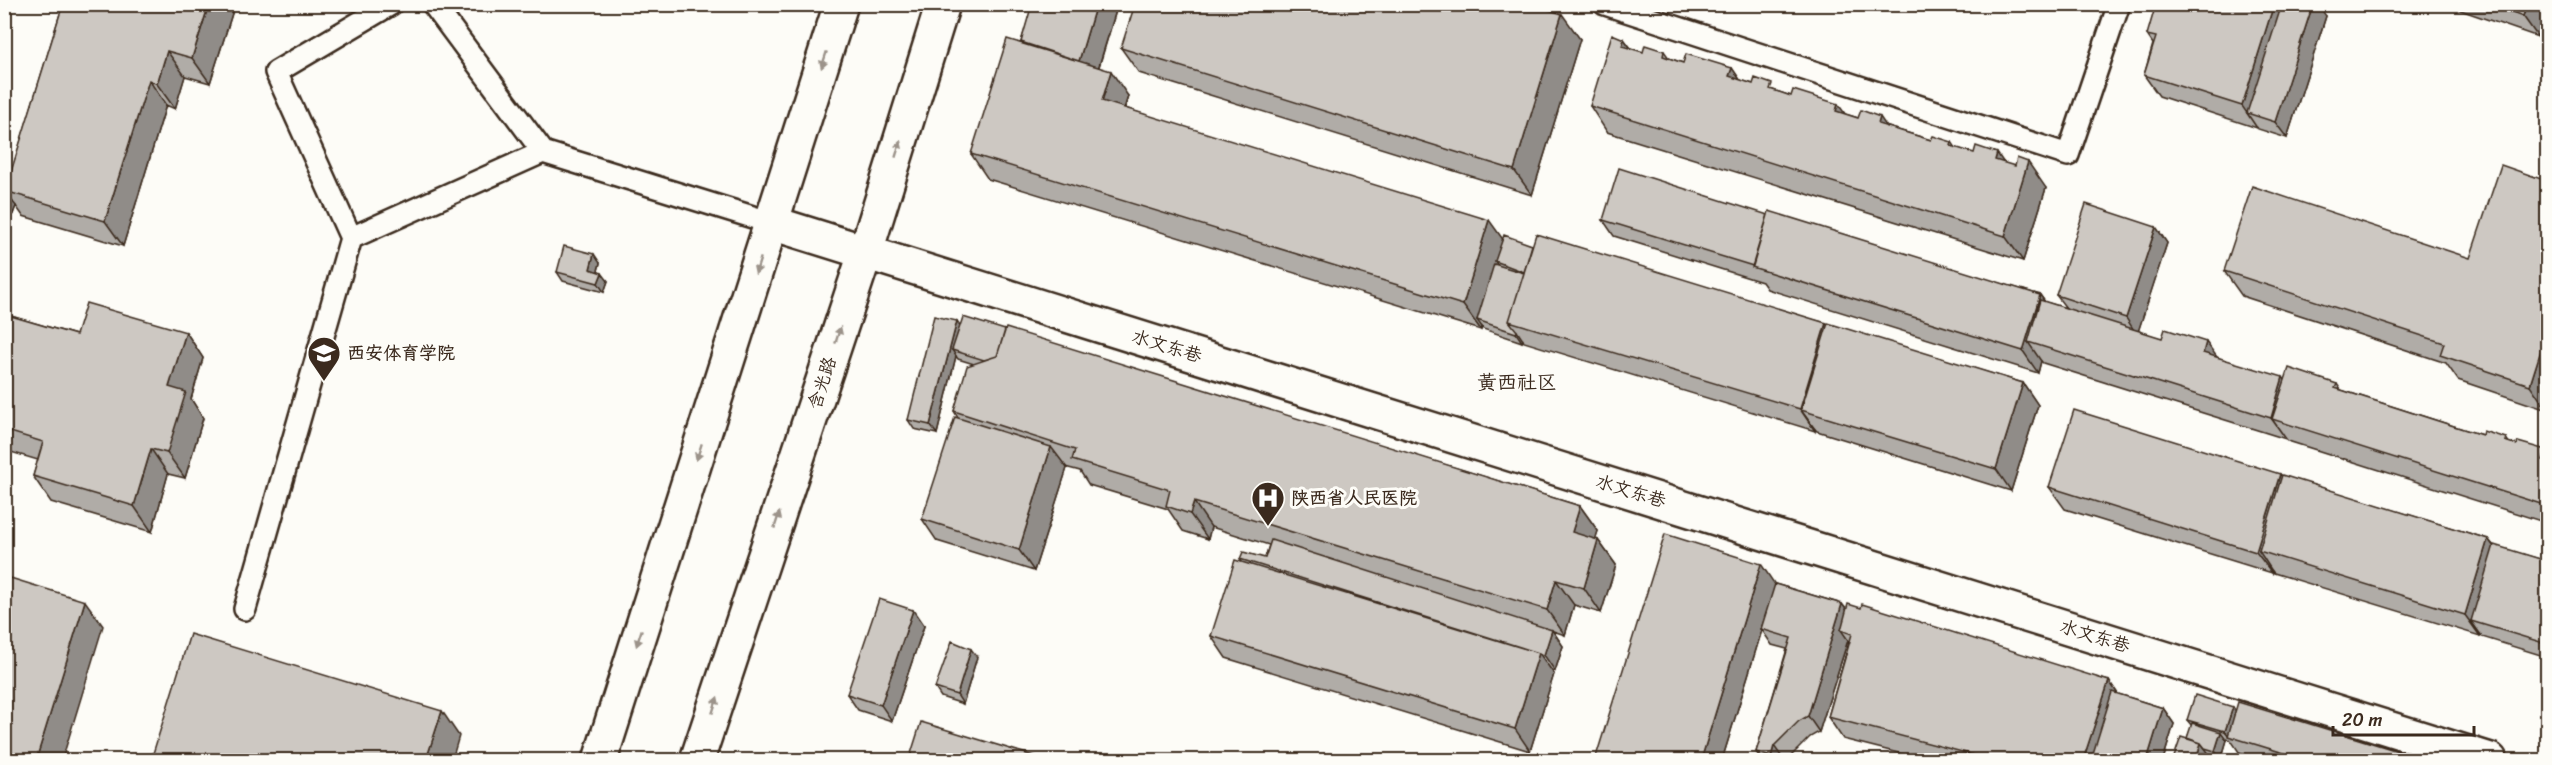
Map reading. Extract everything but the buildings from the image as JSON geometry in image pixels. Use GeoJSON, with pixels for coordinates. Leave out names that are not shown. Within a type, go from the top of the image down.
{"type":"FeatureCollection","features":[{"type":"Feature","properties":{"kind":"street"},"geometry":{"type":"LineString","coordinates":[[600,760],[841,4]]}},
{"type":"Feature","properties":{"kind":"street","name":"含光路"},"geometry":{"type":"LineString","coordinates":[[697,760],[866,251],[943,4]]}},
{"type":"Feature","properties":{"kind":"street","name":"水文东巷"},"geometry":{"type":"LineString","coordinates":[[772,223],[2490,760]]}},
{"type":"Feature","properties":{"kind":"lane"},"geometry":{"type":"LineString","coordinates":[[244,609],[351,237],[276,72],[391,4]]}},
{"type":"Feature","properties":{"kind":"lane"},"geometry":{"type":"LineString","coordinates":[[433,4],[543,152],[772,223]]}},
{"type":"Feature","properties":{"kind":"lane"},"geometry":{"type":"LineString","coordinates":[[1605,4],[2068,155],[2119,4]]}},
{"type":"Feature","properties":{"kind":"lane"},"geometry":{"type":"LineString","coordinates":[[351,237],[543,152]]}},
{"type":"Feature","properties":{"kind":"place","name":"西安体育学院"},"geometry":{"type":"Point","coordinates":[324,382]}},
{"type":"Feature","properties":{"kind":"place","name":"陕西省人民医院"},"geometry":{"type":"Point","coordinates":[1268,527]}},
{"type":"Feature","properties":{"kind":"district","name":"黄西社区"},"geometry":{"type":"Point","coordinates":[1517,382]}}]}
